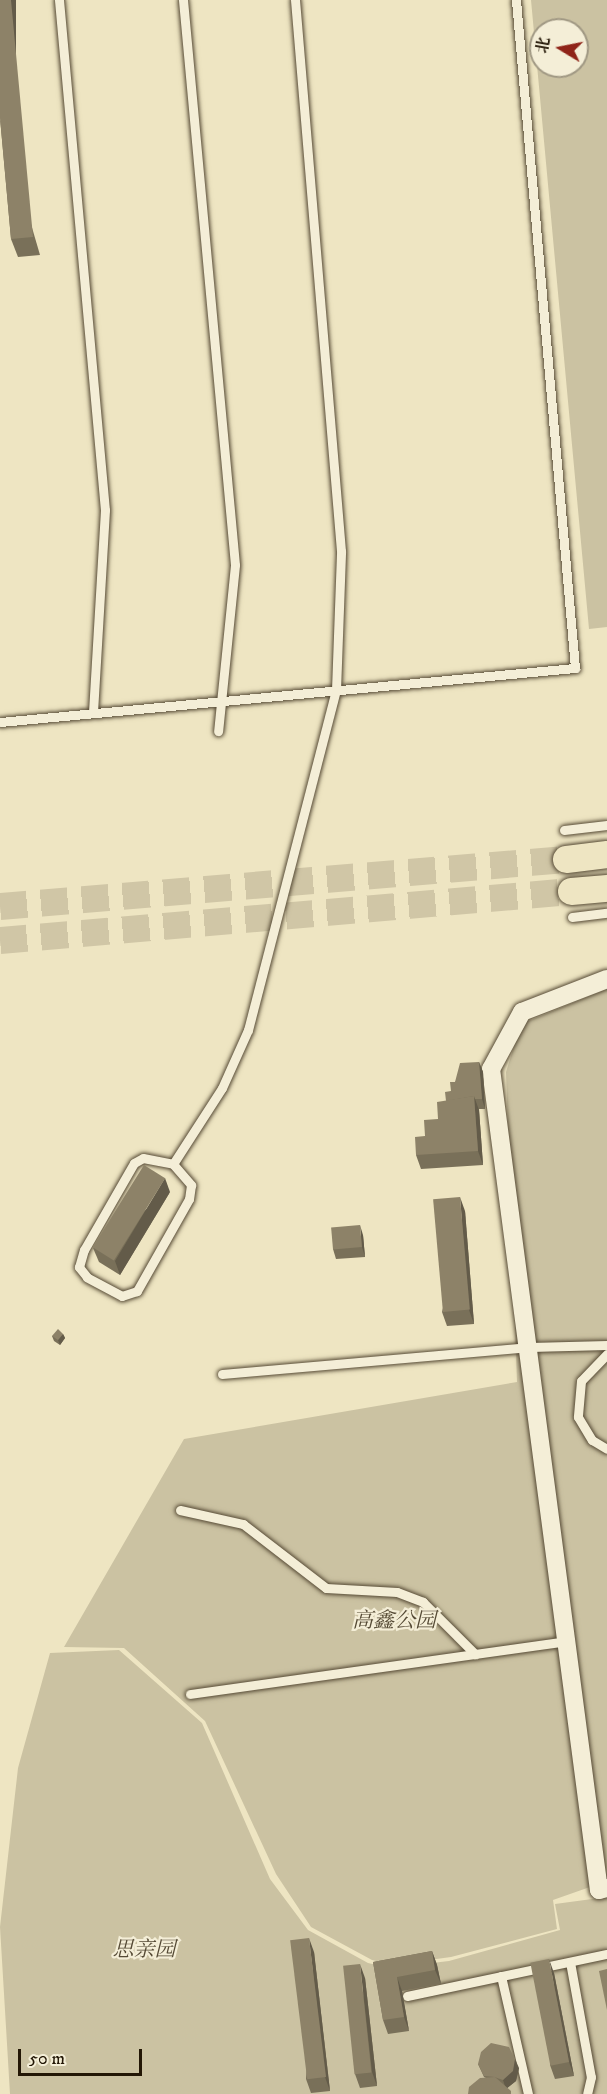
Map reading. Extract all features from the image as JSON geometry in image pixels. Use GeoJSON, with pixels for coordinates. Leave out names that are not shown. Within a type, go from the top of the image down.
{"type":"FeatureCollection","features":[{"type":"Feature","properties":{"kind":"main road"},"geometry":{"type":"LineString","coordinates":[[566,859],[607,854]]}},
{"type":"Feature","properties":{"kind":"main road"},"geometry":{"type":"LineString","coordinates":[[571,904],[607,888]]}},
{"type":"Feature","properties":{"kind":"street"},"geometry":{"type":"LineString","coordinates":[[607,979],[522,1012],[491,1069],[530,1347],[599,1890],[607,1888]]}},
{"type":"Feature","properties":{"kind":"lane"},"geometry":{"type":"LineString","coordinates":[[59,0],[105,510],[93,713]]}},
{"type":"Feature","properties":{"kind":"lane"},"geometry":{"type":"LineString","coordinates":[[183,0],[235,565],[224,701],[218,731]]}},
{"type":"Feature","properties":{"kind":"lane"},"geometry":{"type":"LineString","coordinates":[[172,1164],[222,1088],[248,1030],[336,690],[341,550],[295,0]]}},
{"type":"Feature","properties":{"kind":"lane"},"geometry":{"type":"LineString","coordinates":[[0,722],[575,668],[516,0]]}},
{"type":"Feature","properties":{"kind":"lane"},"geometry":{"type":"LineString","coordinates":[[564,830],[607,825]]}},
{"type":"Feature","properties":{"kind":"lane"},"geometry":{"type":"LineString","coordinates":[[571,904],[607,913]]}},
{"type":"Feature","properties":{"kind":"lane"},"geometry":{"type":"LineString","coordinates":[[143,1158],[172,1164],[191,1185],[189,1199],[137,1291],[122,1296],[87,1277],[79,1268],[84,1250],[134,1163],[143,1158]]}},
{"type":"Feature","properties":{"kind":"lane"},"geometry":{"type":"LineString","coordinates":[[222,1374],[530,1347],[607,1346]]}},
{"type":"Feature","properties":{"kind":"lane"},"geometry":{"type":"LineString","coordinates":[[607,1354],[581,1381],[578,1417],[592,1440],[607,1449]]}},
{"type":"Feature","properties":{"kind":"lane"},"geometry":{"type":"LineString","coordinates":[[180,1510],[243,1524],[326,1588],[397,1592],[423,1602],[475,1654]]}},
{"type":"Feature","properties":{"kind":"lane"},"geometry":{"type":"LineString","coordinates":[[190,1695],[568,1641]]}},
{"type":"Feature","properties":{"kind":"lane"},"geometry":{"type":"LineString","coordinates":[[407,1996],[607,1954]]}},
{"type":"Feature","properties":{"kind":"lane"},"geometry":{"type":"LineString","coordinates":[[570,1962],[591,2077],[587,2094]]}},
{"type":"Feature","properties":{"kind":"lane"},"geometry":{"type":"LineString","coordinates":[[501,1976],[528,2094]]}},
{"type":"Feature","properties":{"kind":"green space"},"geometry":{"type":"Polygon","coordinates":[[[531,0],[607,0],[607,627],[589,629],[538,78],[589,78],[589,18],[533,18],[531,0]]]}},
{"type":"Feature","properties":{"kind":"green space","name":"高鑫公园"},"geometry":{"type":"Polygon","coordinates":[[[607,989],[607,1881],[553,1900],[557,1929],[451,1957],[393,1965],[372,1960],[311,1927],[276,1874],[205,1721],[124,1648],[64,1647],[184,1439],[517,1382],[506,1072],[521,1024],[607,989]]]}},
{"type":"Feature","properties":{"kind":"green space","name":"思亲园"},"geometry":{"type":"Polygon","coordinates":[[[119,1650],[202,1723],[270,1879],[308,1930],[368,1963],[390,1968],[449,1961],[560,1930],[555,1904],[607,1897],[607,2094],[10,2094],[0,1927],[18,1768],[50,1653],[119,1650]]]}},
{"type":"Feature","properties":{"kind":"building"},"geometry":{"type":"Polygon","coordinates":[[[0,0],[11,0],[33,237],[11,239],[0,118],[0,0]]]}},
{"type":"Feature","properties":{"kind":"building"},"geometry":{"type":"Polygon","coordinates":[[[479,1062],[482,1099],[475,1099],[474,1096],[446,1101],[445,1092],[451,1091],[450,1082],[455,1082],[460,1063],[479,1062]]]}},
{"type":"Feature","properties":{"kind":"building"},"geometry":{"type":"Polygon","coordinates":[[[474,1096],[478,1151],[416,1155],[415,1137],[425,1136],[424,1120],[438,1119],[437,1102],[474,1096]]]}},
{"type":"Feature","properties":{"kind":"building"},"geometry":{"type":"Polygon","coordinates":[[[144,1165],[165,1178],[114,1261],[93,1247],[144,1165]]]}},
{"type":"Feature","properties":{"kind":"building"},"geometry":{"type":"Polygon","coordinates":[[[460,1197],[470,1310],[443,1312],[433,1199],[460,1197]]]}},
{"type":"Feature","properties":{"kind":"building"},"geometry":{"type":"Polygon","coordinates":[[[360,1225],[362,1247],[333,1249],[331,1228],[360,1225]]]}},
{"type":"Feature","properties":{"kind":"building"},"geometry":{"type":"Polygon","coordinates":[[[58,1329],[63,1334],[58,1340],[52,1336],[58,1329]]]}},
{"type":"Feature","properties":{"kind":"building"},"geometry":{"type":"Polygon","coordinates":[[[309,1938],[326,2077],[307,2079],[290,1940],[309,1938]]]}},
{"type":"Feature","properties":{"kind":"building"},"geometry":{"type":"Polygon","coordinates":[[[432,1951],[435,1970],[397,1977],[404,2017],[383,2020],[373,1962],[432,1951]]]}},
{"type":"Feature","properties":{"kind":"building"},"geometry":{"type":"Polygon","coordinates":[[[549,1959],[569,2062],[550,2066],[530,1963],[549,1959]]]}},
{"type":"Feature","properties":{"kind":"building"},"geometry":{"type":"Polygon","coordinates":[[[360,1964],[371,2072],[354,2074],[343,1966],[360,1964]]]}},
{"type":"Feature","properties":{"kind":"building"},"geometry":{"type":"Polygon","coordinates":[[[607,1969],[607,2010],[599,1971],[607,1969]]]}},
{"type":"Feature","properties":{"kind":"building"},"geometry":{"type":"Polygon","coordinates":[[[491,2043],[509,2047],[515,2059],[513,2071],[503,2080],[484,2076],[478,2064],[481,2052],[491,2043]]]}},
{"type":"Feature","properties":{"kind":"building"},"geometry":{"type":"Polygon","coordinates":[[[495,2077],[511,2091],[511,2094],[468,2094],[469,2087],[480,2078],[495,2077]]]}},
{"type":"Feature","properties":{"kind":"tunnel"},"geometry":{"type":"LineString","coordinates":[[0,906],[566,859]]}},
{"type":"Feature","properties":{"kind":"tunnel"},"geometry":{"type":"LineString","coordinates":[[0,940],[571,891]]}}]}
